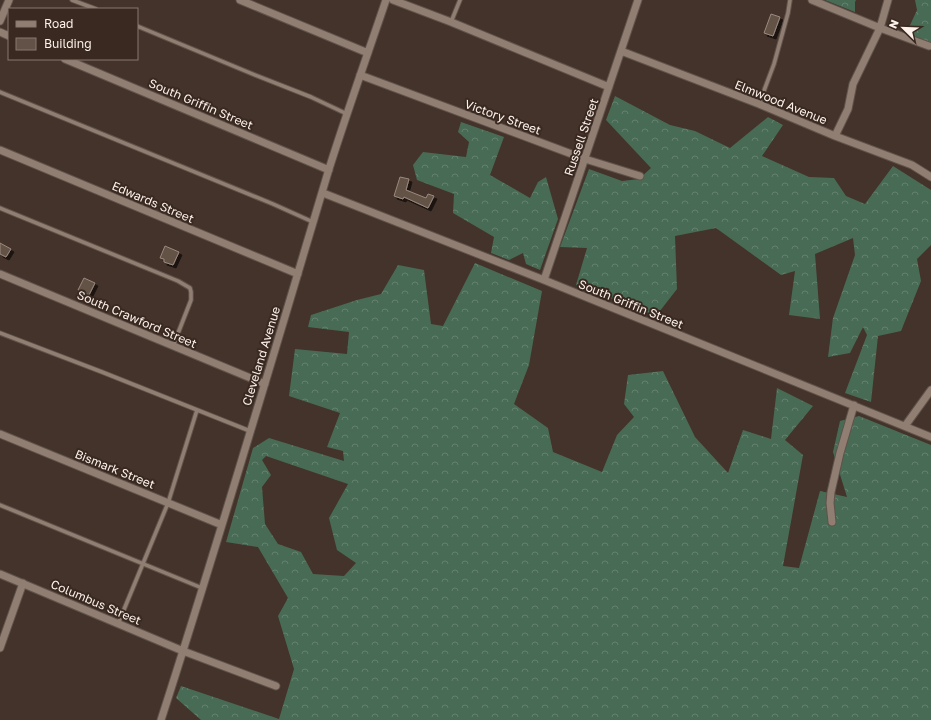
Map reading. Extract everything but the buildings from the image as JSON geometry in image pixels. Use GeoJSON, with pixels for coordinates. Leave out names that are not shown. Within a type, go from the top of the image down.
{"type":"FeatureCollection","features":[{"type":"Feature","properties":{"kind":"street"},"geometry":{"type":"LineString","coordinates":[[0,21],[8,0]]}},
{"type":"Feature","properties":{"kind":"street"},"geometry":{"type":"LineString","coordinates":[[240,0],[368,54]]}},
{"type":"Feature","properties":{"kind":"street","name":"Cleveland Avenue"},"geometry":{"type":"LineString","coordinates":[[161,720],[222,525],[329,170],[386,0]]}},
{"type":"Feature","properties":{"kind":"street"},"geometry":{"type":"LineString","coordinates":[[393,0],[451,22],[609,87]]}},
{"type":"Feature","properties":{"kind":"street","name":"Russell Street"},"geometry":{"type":"LineString","coordinates":[[544,280],[638,0]]}},
{"type":"Feature","properties":{"kind":"street"},"geometry":{"type":"LineString","coordinates":[[812,0],[929,46]]}},
{"type":"Feature","properties":{"kind":"street"},"geometry":{"type":"LineString","coordinates":[[835,136],[848,109],[853,84],[880,28],[888,0]]}},
{"type":"Feature","properties":{"kind":"street","name":"Elmwood Avenue"},"geometry":{"type":"LineString","coordinates":[[621,51],[912,165],[931,177]]}},
{"type":"Feature","properties":{"kind":"street","name":"South Griffin Street"},"geometry":{"type":"LineString","coordinates":[[67,60],[329,170]]}},
{"type":"Feature","properties":{"kind":"street","name":"Victory Street"},"geometry":{"type":"LineString","coordinates":[[360,75],[585,159],[640,176]]}},
{"type":"Feature","properties":{"kind":"street","name":"Edwards Street"},"geometry":{"type":"LineString","coordinates":[[0,150],[298,274]]}},
{"type":"Feature","properties":{"kind":"street","name":"South Griffin Street"},"geometry":{"type":"LineString","coordinates":[[323,193],[544,280],[931,437]]}},
{"type":"Feature","properties":{"kind":"street","name":"South Crawford Street"},"geometry":{"type":"LineString","coordinates":[[0,274],[265,384]]}},
{"type":"Feature","properties":{"kind":"street"},"geometry":{"type":"LineString","coordinates":[[905,426],[931,390]]}},
{"type":"Feature","properties":{"kind":"street"},"geometry":{"type":"LineString","coordinates":[[832,522],[830,503],[831,492],[840,453],[854,405]]}},
{"type":"Feature","properties":{"kind":"street","name":"Bismark Street"},"geometry":{"type":"LineString","coordinates":[[0,434],[222,525]]}},
{"type":"Feature","properties":{"kind":"street","name":"Columbus Street"},"geometry":{"type":"LineString","coordinates":[[0,574],[183,651],[276,686]]}},
{"type":"Feature","properties":{"kind":"street"},"geometry":{"type":"LineString","coordinates":[[1,643],[23,583]]}},
{"type":"Feature","properties":{"kind":"lane"},"geometry":{"type":"LineString","coordinates":[[72,0],[93,8]]}},
{"type":"Feature","properties":{"kind":"lane"},"geometry":{"type":"LineString","coordinates":[[451,22],[460,0]]}},
{"type":"Feature","properties":{"kind":"lane"},"geometry":{"type":"LineString","coordinates":[[759,104],[774,64],[788,13],[790,0]]}},
{"type":"Feature","properties":{"kind":"lane"},"geometry":{"type":"LineString","coordinates":[[138,26],[311,97],[347,114]]}},
{"type":"Feature","properties":{"kind":"lane"},"geometry":{"type":"LineString","coordinates":[[0,92],[273,204],[314,223]]}},
{"type":"Feature","properties":{"kind":"lane"},"geometry":{"type":"LineString","coordinates":[[0,208],[178,281],[190,288],[191,300],[173,346]]}},
{"type":"Feature","properties":{"kind":"lane"},"geometry":{"type":"LineString","coordinates":[[0,333],[250,431]]}},
{"type":"Feature","properties":{"kind":"lane"},"geometry":{"type":"LineString","coordinates":[[118,624],[168,503],[198,410]]}},
{"type":"Feature","properties":{"kind":"lane"},"geometry":{"type":"LineString","coordinates":[[0,505],[202,588]]}},
{"type":"Feature","properties":{"kind":"green space"},"geometry":{"type":"Polygon","coordinates":[[[825,0],[856,0],[855,12],[825,0]]]}},
{"type":"Feature","properties":{"kind":"green space"},"geometry":{"type":"Polygon","coordinates":[[[915,0],[931,0],[931,46],[906,34],[917,10],[915,0]]]}},
{"type":"Feature","properties":{"kind":"green space"},"geometry":{"type":"Polygon","coordinates":[[[615,96],[670,125],[695,131],[730,148],[768,117],[783,125],[762,156],[809,177],[834,178],[846,196],[865,204],[893,166],[931,190],[931,245],[917,259],[921,281],[901,331],[878,336],[871,402],[845,393],[867,335],[863,327],[850,353],[828,357],[833,318],[855,255],[853,238],[815,254],[820,319],[789,315],[795,271],[781,275],[716,228],[675,236],[677,289],[656,316],[576,285],[587,248],[560,247],[589,169],[622,181],[639,179],[651,168],[606,120],[615,96]]]}},
{"type":"Feature","properties":{"kind":"green space"},"geometry":{"type":"Polygon","coordinates":[[[461,122],[504,137],[490,175],[530,198],[538,182],[546,177],[558,219],[540,270],[526,264],[523,253],[509,260],[491,253],[494,237],[453,213],[454,194],[417,180],[413,165],[423,152],[466,157],[469,142],[458,132],[461,122]]]}},
{"type":"Feature","properties":{"kind":"green space"},"geometry":{"type":"Polygon","coordinates":[[[475,263],[542,291],[529,365],[514,404],[548,428],[553,452],[602,472],[617,435],[634,417],[624,404],[628,375],[663,371],[695,437],[728,473],[743,430],[771,439],[777,388],[813,406],[785,440],[803,455],[783,566],[799,568],[820,491],[847,497],[833,452],[840,421],[859,416],[931,445],[931,720],[201,720],[176,698],[181,686],[279,719],[294,669],[278,616],[288,598],[258,547],[226,542],[253,448],[269,438],[344,461],[343,451],[327,447],[340,413],[289,396],[295,349],[347,354],[349,332],[308,327],[311,315],[381,294],[398,265],[424,270],[431,324],[443,326],[475,263]],[[266,456],[262,460],[271,475],[262,487],[265,524],[278,544],[301,552],[313,574],[344,576],[356,563],[337,550],[329,518],[348,484],[266,456]]]}}]}
